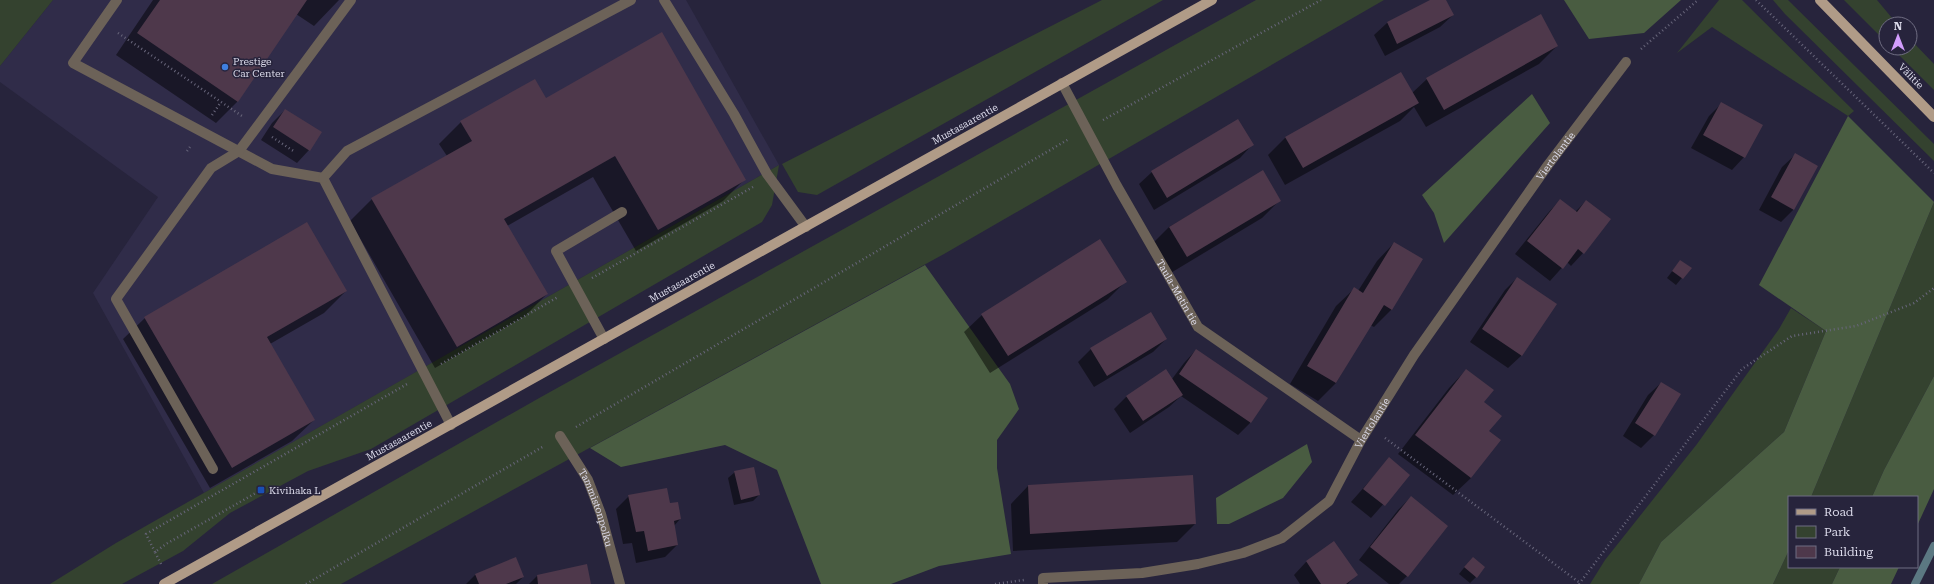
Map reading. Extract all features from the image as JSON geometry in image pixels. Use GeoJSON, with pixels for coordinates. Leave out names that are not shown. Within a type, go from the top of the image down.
{"type":"FeatureCollection","features":[{"type":"Feature","properties":{"kind":"main road","name":"Mustasaarentie"},"geometry":{"type":"LineString","coordinates":[[167,582],[1212,0]]}},
{"type":"Feature","properties":{"kind":"main road","name":"Välitie"},"geometry":{"type":"LineString","coordinates":[[1820,0],[1934,117]]}},
{"type":"Feature","properties":{"kind":"street"},"geometry":{"type":"LineString","coordinates":[[117,0],[73,63],[272,169],[324,176]]}},
{"type":"Feature","properties":{"kind":"street"},"geometry":{"type":"LineString","coordinates":[[213,469],[116,299],[210,168],[239,151],[351,0]]}},
{"type":"Feature","properties":{"kind":"street"},"geometry":{"type":"LineString","coordinates":[[324,176],[347,151],[631,0]]}},
{"type":"Feature","properties":{"kind":"street"},"geometry":{"type":"LineString","coordinates":[[664,0],[734,114],[770,178],[806,227]]}},
{"type":"Feature","properties":{"kind":"street","name":"Viertolantie"},"geometry":{"type":"LineString","coordinates":[[1043,581],[1142,573],[1180,567],[1242,553],[1282,538],[1329,501],[1361,440],[1414,355],[1548,165],[1626,62]]}},
{"type":"Feature","properties":{"kind":"street","name":"Taula-Matin tie"},"geometry":{"type":"LineString","coordinates":[[1062,83],[1088,129],[1117,186],[1198,328],[1361,440]]}},
{"type":"Feature","properties":{"kind":"street"},"geometry":{"type":"LineString","coordinates":[[324,176],[451,425]]}},
{"type":"Feature","properties":{"kind":"street"},"geometry":{"type":"LineString","coordinates":[[604,339],[556,251],[622,212]]}},
{"type":"Feature","properties":{"kind":"street","name":"Tammistonpolku"},"geometry":{"type":"LineString","coordinates":[[560,436],[588,480],[601,514],[620,584]]}},
{"type":"Feature","properties":{"kind":"path"},"geometry":{"type":"LineString","coordinates":[[306,584],[1088,129],[1321,0]]}},
{"type":"Feature","properties":{"kind":"path"},"geometry":{"type":"LineString","coordinates":[[1626,62],[1698,0]]}},
{"type":"Feature","properties":{"kind":"path"},"geometry":{"type":"LineString","coordinates":[[1756,0],[1934,173]]}},
{"type":"Feature","properties":{"kind":"path"},"geometry":{"type":"LineString","coordinates":[[102,22],[257,126],[324,176]]}},
{"type":"Feature","properties":{"kind":"path"},"geometry":{"type":"LineString","coordinates":[[167,582],[146,534],[576,287],[770,178]]}},
{"type":"Feature","properties":{"kind":"path"},"geometry":{"type":"LineString","coordinates":[[1370,427],[1580,583],[1742,369],[1792,336],[1856,326],[1914,303],[1934,288]]}},
{"type":"Feature","properties":{"kind":"path"},"geometry":{"type":"LineString","coordinates":[[155,552],[166,544],[261,490]]}},
{"type":"Feature","properties":{"kind":"path"},"geometry":{"type":"LineString","coordinates":[[995,584],[1043,581]]}},
{"type":"Feature","properties":{"kind":"shaded area"},"geometry":{"type":"Polygon","coordinates":[[[53,0],[686,0],[779,165],[204,493],[93,293],[158,197],[0,82],[0,66],[53,0]]]}},
{"type":"Feature","properties":{"kind":"green space"},"geometry":{"type":"Polygon","coordinates":[[[0,0],[53,0],[0,66],[0,0]]]}},
{"type":"Feature","properties":{"kind":"green space"},"geometry":{"type":"Polygon","coordinates":[[[1102,0],[1163,0],[817,195],[798,192],[782,164],[1102,0]]]}},
{"type":"Feature","properties":{"kind":"green space"},"geometry":{"type":"Polygon","coordinates":[[[1256,0],[1384,0],[944,254],[341,584],[212,584],[541,397],[1256,0]]]}},
{"type":"Feature","properties":{"kind":"green space"},"geometry":{"type":"Polygon","coordinates":[[[1564,0],[1681,0],[1644,33],[1589,39],[1564,0]]]}},
{"type":"Feature","properties":{"kind":"green space"},"geometry":{"type":"Polygon","coordinates":[[[1719,0],[1742,0],[1854,111],[1848,116],[1712,27],[1677,53],[1719,0]]]}},
{"type":"Feature","properties":{"kind":"green space"},"geometry":{"type":"Polygon","coordinates":[[[1773,0],[1788,0],[1934,144],[1934,161],[1785,14],[1773,0]]]}},
{"type":"Feature","properties":{"kind":"green space"},"geometry":{"type":"Polygon","coordinates":[[[1844,0],[1877,0],[1890,16],[1878,16],[1878,34],[1844,0]]]}},
{"type":"Feature","properties":{"kind":"green space"},"geometry":{"type":"Polygon","coordinates":[[[1918,47],[1934,64],[1934,90],[1900,56],[1918,56],[1918,47]]]}},
{"type":"Feature","properties":{"kind":"green space"},"geometry":{"type":"Polygon","coordinates":[[[1532,94],[1550,123],[1444,243],[1434,213],[1422,195],[1532,94]]]}},
{"type":"Feature","properties":{"kind":"green space"},"geometry":{"type":"Polygon","coordinates":[[[1848,116],[1934,202],[1811,496],[1788,496],[1788,552],[1773,584],[1639,584],[1661,542],[1784,432],[1826,331],[1759,285],[1848,116]]]}},
{"type":"Feature","properties":{"kind":"green space"},"geometry":{"type":"Polygon","coordinates":[[[779,165],[772,205],[762,222],[371,449],[308,471],[230,513],[183,551],[122,584],[50,584],[116,543],[779,165]]]}},
{"type":"Feature","properties":{"kind":"green space"},"geometry":{"type":"Polygon","coordinates":[[[1934,202],[1934,376],[1884,470],[1872,496],[1811,496],[1934,202]]]}},
{"type":"Feature","properties":{"kind":"green space"},"geometry":{"type":"Polygon","coordinates":[[[925,265],[1010,384],[1019,409],[997,440],[997,468],[1011,554],[939,566],[891,584],[821,584],[777,470],[725,445],[621,467],[590,448],[925,265]]]}},
{"type":"Feature","properties":{"kind":"green space"},"geometry":{"type":"Polygon","coordinates":[[[1791,308],[1826,331],[1784,432],[1661,542],[1639,584],[1590,584],[1605,560],[1697,444],[1779,329],[1791,308]]]}},
{"type":"Feature","properties":{"kind":"green space"},"geometry":{"type":"Polygon","coordinates":[[[1934,376],[1934,489],[1918,524],[1918,496],[1872,496],[1884,470],[1934,376]]]}},
{"type":"Feature","properties":{"kind":"green space"},"geometry":{"type":"Polygon","coordinates":[[[1307,444],[1312,462],[1283,498],[1229,524],[1217,524],[1216,498],[1307,444]]]}},
{"type":"Feature","properties":{"kind":"green space"},"geometry":{"type":"Polygon","coordinates":[[[1788,552],[1788,568],[1840,568],[1832,584],[1773,584],[1788,552]]]}},
{"type":"Feature","properties":{"kind":"green space"},"geometry":{"type":"Polygon","coordinates":[[[1840,568],[1899,568],[1891,584],[1832,584],[1840,568]]]}},
{"type":"Feature","properties":{"kind":"building","name":"Prestige Car Center"},"geometry":{"type":"Polygon","coordinates":[[[160,0],[307,0],[238,102],[137,33],[160,0]]]}},
{"type":"Feature","properties":{"kind":"building"},"geometry":{"type":"Polygon","coordinates":[[[1430,0],[1446,0],[1454,15],[1397,44],[1387,22],[1430,0]]]}},
{"type":"Feature","properties":{"kind":"building"},"geometry":{"type":"Polygon","coordinates":[[[1541,14],[1558,46],[1444,110],[1426,78],[1541,14]]]}},
{"type":"Feature","properties":{"kind":"building"},"geometry":{"type":"Polygon","coordinates":[[[662,32],[746,180],[658,230],[615,156],[504,219],[548,294],[457,347],[371,198],[472,141],[460,121],[535,79],[546,98],[662,32]]]}},
{"type":"Feature","properties":{"kind":"building"},"geometry":{"type":"Polygon","coordinates":[[[1401,72],[1419,103],[1303,168],[1285,137],[1401,72]]]}},
{"type":"Feature","properties":{"kind":"building"},"geometry":{"type":"Polygon","coordinates":[[[1721,102],[1763,125],[1745,158],[1703,135],[1721,102]]]}},
{"type":"Feature","properties":{"kind":"building"},"geometry":{"type":"Polygon","coordinates":[[[285,109],[322,132],[310,151],[273,127],[285,109]]]}},
{"type":"Feature","properties":{"kind":"building"},"geometry":{"type":"Polygon","coordinates":[[[1238,119],[1254,145],[1167,198],[1151,171],[1238,119]]]}},
{"type":"Feature","properties":{"kind":"building"},"geometry":{"type":"Polygon","coordinates":[[[1795,153],[1818,166],[1794,210],[1771,197],[1795,153]]]}},
{"type":"Feature","properties":{"kind":"building"},"geometry":{"type":"Polygon","coordinates":[[[1263,170],[1281,201],[1187,257],[1169,227],[1263,170]]]}},
{"type":"Feature","properties":{"kind":"building"},"geometry":{"type":"Polygon","coordinates":[[[1560,199],[1577,212],[1586,200],[1611,219],[1584,254],[1578,249],[1563,269],[1527,241],[1560,199]]]}},
{"type":"Feature","properties":{"kind":"building"},"geometry":{"type":"Polygon","coordinates":[[[307,222],[347,291],[267,337],[315,420],[232,468],[144,317],[307,222]]]}},
{"type":"Feature","properties":{"kind":"building"},"geometry":{"type":"Polygon","coordinates":[[[1100,239],[1127,282],[1008,356],[981,314],[1100,239]]]}},
{"type":"Feature","properties":{"kind":"building"},"geometry":{"type":"Polygon","coordinates":[[[1394,242],[1423,259],[1392,310],[1384,305],[1336,383],[1307,366],[1354,287],[1363,293],[1394,242]]]}},
{"type":"Feature","properties":{"kind":"building"},"geometry":{"type":"Polygon","coordinates":[[[1680,260],[1692,268],[1683,279],[1672,271],[1680,260]]]}},
{"type":"Feature","properties":{"kind":"building"},"geometry":{"type":"Polygon","coordinates":[[[1517,277],[1557,304],[1522,356],[1482,329],[1517,277]]]}},
{"type":"Feature","properties":{"kind":"building"},"geometry":{"type":"Polygon","coordinates":[[[1151,312],[1167,339],[1107,376],[1090,348],[1151,312]]]}},
{"type":"Feature","properties":{"kind":"building"},"geometry":{"type":"Polygon","coordinates":[[[1196,349],[1268,398],[1251,423],[1179,374],[1196,349]]]}},
{"type":"Feature","properties":{"kind":"building"},"geometry":{"type":"Polygon","coordinates":[[[1166,369],[1183,395],[1143,421],[1126,396],[1166,369]]]}},
{"type":"Feature","properties":{"kind":"building"},"geometry":{"type":"Polygon","coordinates":[[[1466,369],[1494,390],[1484,402],[1502,416],[1489,431],[1501,440],[1471,478],[1415,435],[1466,369]]]}},
{"type":"Feature","properties":{"kind":"building"},"geometry":{"type":"Polygon","coordinates":[[[1661,382],[1681,394],[1655,436],[1635,423],[1661,382]]]}},
{"type":"Feature","properties":{"kind":"building"},"geometry":{"type":"Polygon","coordinates":[[[1389,457],[1410,475],[1385,506],[1363,489],[1389,457]]]}},
{"type":"Feature","properties":{"kind":"building"},"geometry":{"type":"Polygon","coordinates":[[[754,467],[760,495],[741,500],[734,471],[754,467]]]}},
{"type":"Feature","properties":{"kind":"building"},"geometry":{"type":"Polygon","coordinates":[[[1193,475],[1196,524],[1030,534],[1028,485],[1193,475]]]}},
{"type":"Feature","properties":{"kind":"building"},"geometry":{"type":"Polygon","coordinates":[[[667,488],[670,503],[678,502],[681,519],[674,521],[678,545],[648,551],[644,531],[636,532],[628,495],[667,488]]]}},
{"type":"Feature","properties":{"kind":"building"},"geometry":{"type":"Polygon","coordinates":[[[1411,496],[1448,526],[1408,577],[1370,547],[1411,496]]]}},
{"type":"Feature","properties":{"kind":"building"},"geometry":{"type":"Polygon","coordinates":[[[1334,541],[1358,575],[1346,584],[1321,584],[1306,561],[1334,541]]]}},
{"type":"Feature","properties":{"kind":"building"},"geometry":{"type":"Polygon","coordinates":[[[516,557],[524,577],[506,584],[479,584],[475,574],[516,557]]]}},
{"type":"Feature","properties":{"kind":"building"},"geometry":{"type":"Polygon","coordinates":[[[1473,557],[1485,567],[1477,578],[1464,567],[1473,557]]]}},
{"type":"Feature","properties":{"kind":"building"},"geometry":{"type":"Polygon","coordinates":[[[587,564],[591,584],[538,584],[537,575],[587,564]]]}},
{"type":"Feature","properties":{"kind":"waterway"},"geometry":{"type":"LineString","coordinates":[[1915,584],[1934,546]]}},
{"type":"Feature","properties":{"kind":"place","name":"Prestige Car Center"},"geometry":{"type":"Point","coordinates":[225,67]}},
{"type":"Feature","properties":{"kind":"place","name":"Kivihaka L"},"geometry":{"type":"Point","coordinates":[261,490]}}]}
